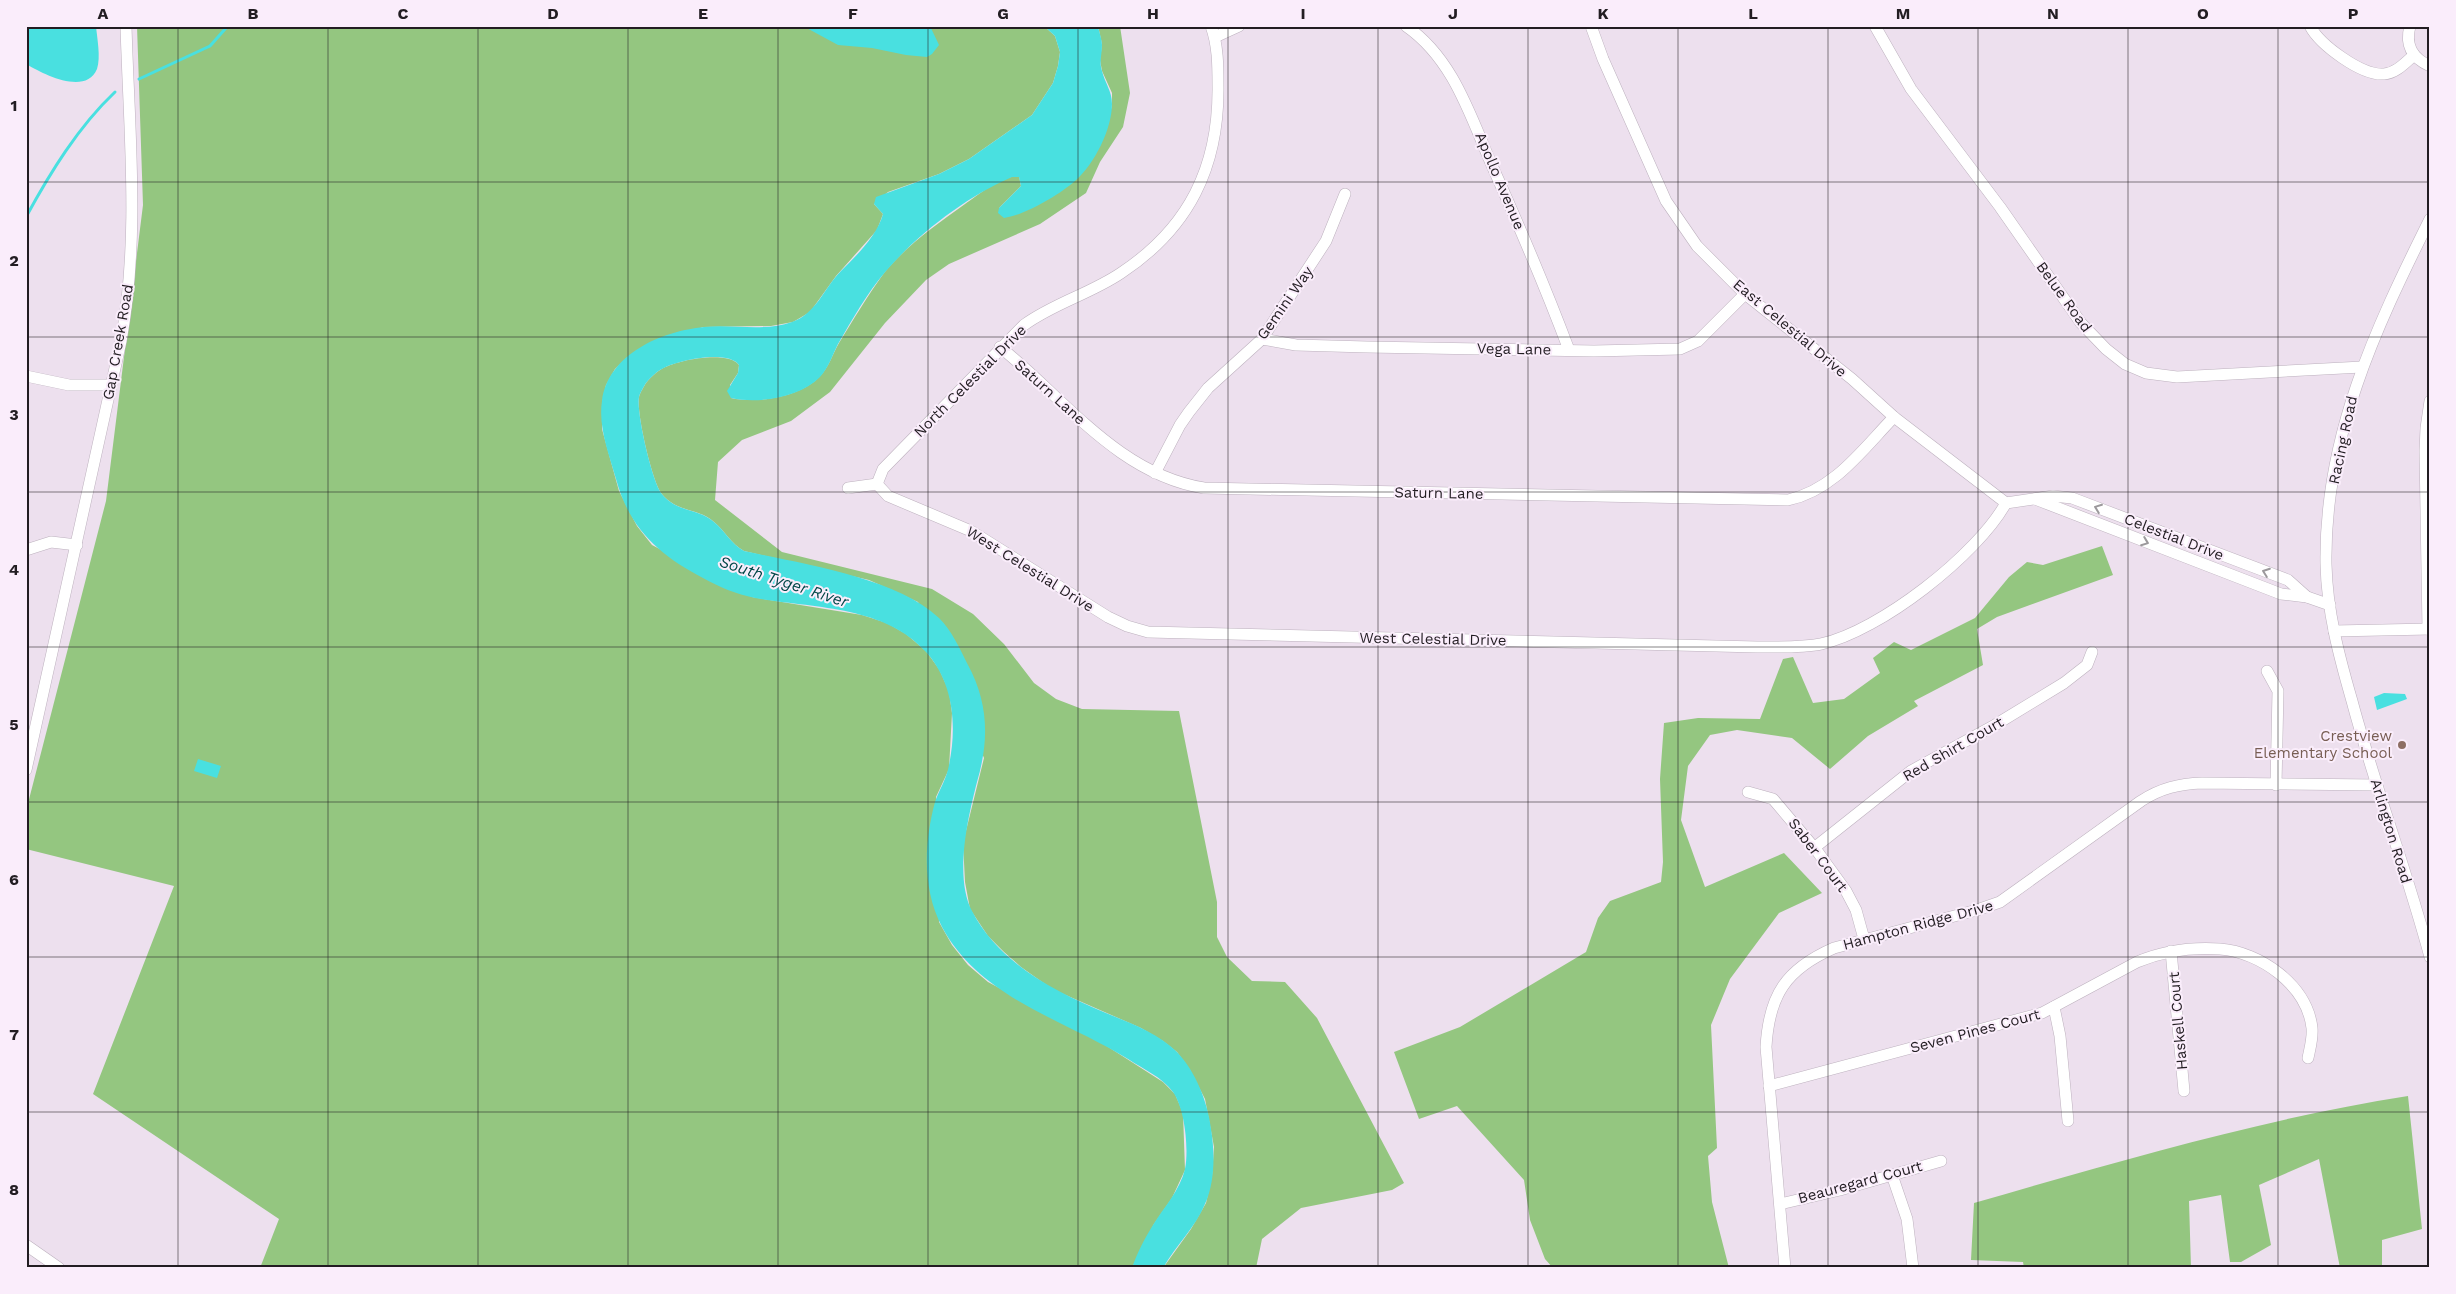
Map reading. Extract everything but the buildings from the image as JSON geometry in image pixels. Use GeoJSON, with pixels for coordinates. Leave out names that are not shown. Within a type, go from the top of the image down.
{"type":"FeatureCollection","features":[{"type":"Feature","properties":{"kind":"street","name":"Gap Creek Road"},"geometry":{"type":"LineString","coordinates":[[26,770],[60,623],[125,318],[131,260],[132,213],[126,26]]}},
{"type":"Feature","properties":{"kind":"street"},"geometry":{"type":"LineString","coordinates":[[1213,31],[1239,26]]}},
{"type":"Feature","properties":{"kind":"street","name":"Apollo Avenue"},"geometry":{"type":"LineString","coordinates":[[1406,26],[1426,43],[1443,63],[1468,109],[1547,292],[1569,350]]}},
{"type":"Feature","properties":{"kind":"street","name":"East Celestial Drive"},"geometry":{"type":"LineString","coordinates":[[1592,26],[1603,59],[1644,153],[1675,217],[1697,246],[1745,294],[1852,379],[1894,416],[2006,503]]}},
{"type":"Feature","properties":{"kind":"street","name":"Belue Road"},"geometry":{"type":"LineString","coordinates":[[1875,26],[1911,89],[2000,207],[2081,323],[2106,350],[2125,364],[2146,374],[2177,377],[2362,367]]}},
{"type":"Feature","properties":{"kind":"street"},"geometry":{"type":"LineString","coordinates":[[2310,26],[2338,55],[2366,72],[2385,74],[2400,68],[2414,55]]}},
{"type":"Feature","properties":{"kind":"street"},"geometry":{"type":"LineString","coordinates":[[2410,26],[2408,42],[2414,55],[2419,61],[2430,66]]}},
{"type":"Feature","properties":{"kind":"street","name":"North Celestial Drive"},"geometry":{"type":"LineString","coordinates":[[877,484],[883,469],[1024,325],[1039,314],[1088,293],[1134,264],[1169,231],[1190,204],[1206,171],[1216,130],[1218,82],[1213,31]]}},
{"type":"Feature","properties":{"kind":"street","name":"Gemini Way"},"geometry":{"type":"LineString","coordinates":[[1155,473],[1180,424],[1208,388],[1262,339],[1326,241],[1345,194]]}},
{"type":"Feature","properties":{"kind":"street","name":"Racing Road"},"geometry":{"type":"LineString","coordinates":[[2345,675],[2334,631],[2326,566],[2331,492],[2344,424],[2362,367],[2400,279],[2430,219]]}},
{"type":"Feature","properties":{"kind":"street","name":"Vega Lane"},"geometry":{"type":"LineString","coordinates":[[1262,339],[1296,345],[1323,346],[1569,350],[1680,349],[1698,341],[1745,294]]}},
{"type":"Feature","properties":{"kind":"street","name":"Saturn Lane"},"geometry":{"type":"LineString","coordinates":[[1000,348],[1044,384],[1101,439],[1136,464],[1171,480],[1204,488],[1788,500],[1818,490],[1830,482],[1894,416]]}},
{"type":"Feature","properties":{"kind":"street"},"geometry":{"type":"LineString","coordinates":[[26,376],[69,385],[110,385]]}},
{"type":"Feature","properties":{"kind":"street"},"geometry":{"type":"LineString","coordinates":[[2334,631],[2429,629],[2426,428],[2430,401]]}},
{"type":"Feature","properties":{"kind":"street"},"geometry":{"type":"LineString","coordinates":[[848,488],[877,484]]}},
{"type":"Feature","properties":{"kind":"street","name":"West Celestial Drive"},"geometry":{"type":"LineString","coordinates":[[877,484],[888,496],[971,531],[1108,617],[1127,626],[1148,632],[1757,648],[1821,644],[1864,628],[1885,617],[1904,604],[1948,567],[1995,521],[2006,503]]}},
{"type":"Feature","properties":{"kind":"street","name":"Celestial Drive"},"geometry":{"type":"LineString","coordinates":[[2006,503],[2052,496],[2072,498],[2288,580],[2307,596],[2330,605]]}},
{"type":"Feature","properties":{"kind":"street"},"geometry":{"type":"LineString","coordinates":[[26,550],[50,542],[77,545]]}},
{"type":"Feature","properties":{"kind":"street","name":"Red Shirt Court"},"geometry":{"type":"LineString","coordinates":[[1814,848],[1911,770],[1995,725],[2064,683],[2086,665],[2092,652]]}},
{"type":"Feature","properties":{"kind":"street"},"geometry":{"type":"LineString","coordinates":[[2267,670],[2278,691],[2276,785]]}},
{"type":"Feature","properties":{"kind":"street","name":"Arlington Road"},"geometry":{"type":"LineString","coordinates":[[2345,675],[2430,957]]}},
{"type":"Feature","properties":{"kind":"street","name":"Hampton Ridge Drive"},"geometry":{"type":"LineString","coordinates":[[1785,1268],[1766,1047],[1767,1026],[1778,993],[1793,973],[1812,958],[1834,948],[1977,910],[2000,902],[2142,800],[2162,789],[2184,784],[2202,783],[2377,785]]}},
{"type":"Feature","properties":{"kind":"street","name":"Saber Court"},"geometry":{"type":"LineString","coordinates":[[1748,792],[1773,799],[1814,848],[1846,891],[1856,910],[1864,939]]}},
{"type":"Feature","properties":{"kind":"street","name":"Seven Pines Court"},"geometry":{"type":"LineString","coordinates":[[1769,1086],[2033,1016],[2054,1007],[2137,962],[2171,952],[2221,949],[2237,952],[2259,961],[2279,974],[2298,994],[2310,1018],[2312,1039],[2308,1058]]}},
{"type":"Feature","properties":{"kind":"street","name":"Haskell Court"},"geometry":{"type":"LineString","coordinates":[[2171,952],[2184,1091]]}},
{"type":"Feature","properties":{"kind":"street"},"geometry":{"type":"LineString","coordinates":[[2054,1007],[2068,1121]]}},
{"type":"Feature","properties":{"kind":"street","name":"Beauregard Court"},"geometry":{"type":"LineString","coordinates":[[1780,1204],[1940,1161]]}},
{"type":"Feature","properties":{"kind":"street"},"geometry":{"type":"LineString","coordinates":[[1892,1175],[1907,1219],[1913,1268]]}},
{"type":"Feature","properties":{"kind":"street"},"geometry":{"type":"LineString","coordinates":[[26,1245],[59,1268]]}},
{"type":"Feature","properties":{"kind":"green space"},"geometry":{"type":"Polygon","coordinates":[[[137,26],[1044,26],[1055,36],[1060,52],[1058,66],[1053,83],[1032,115],[969,159],[939,174],[888,192],[874,204],[883,214],[877,230],[836,276],[810,312],[793,322],[771,326],[703,327],[629,356],[615,369],[606,385],[602,403],[602,429],[619,491],[637,526],[652,545],[752,597],[862,615],[887,623],[906,634],[926,651],[939,669],[949,691],[952,713],[949,769],[936,797],[939,922],[952,945],[968,965],[988,982],[1102,1043],[1163,1082],[1175,1094],[1183,1113],[1185,1170],[1172,1198],[1154,1224],[1132,1268],[260,1268],[279,1219],[93,1094],[174,886],[26,849],[26,811],[106,501],[143,205],[137,26]]]}},
{"type":"Feature","properties":{"kind":"green space"},"geometry":{"type":"Polygon","coordinates":[[[1098,26],[1120,26],[1130,93],[1123,127],[1100,162],[1086,193],[1040,224],[949,264],[926,280],[885,323],[830,392],[791,421],[742,440],[718,462],[715,500],[782,552],[932,589],[973,614],[1004,644],[1034,683],[1056,699],[1082,709],[1179,711],[1217,902],[1217,937],[1227,957],[1252,981],[1285,982],[1317,1018],[1404,1183],[1392,1190],[1301,1208],[1262,1239],[1256,1268],[1163,1268],[1191,1229],[1206,1203],[1212,1176],[1214,1147],[1205,1099],[1190,1070],[1177,1052],[1141,1028],[1052,989],[1021,967],[1004,952],[988,936],[970,909],[965,882],[963,843],[984,758],[918,602],[869,580],[744,551],[739,548],[708,518],[674,504],[661,493],[649,461],[640,417],[639,397],[647,381],[667,366],[689,360],[713,357],[724,358],[733,360],[739,365],[738,373],[730,385],[731,398],[742,400],[766,399],[790,394],[802,389],[812,383],[826,369],[839,343],[884,273],[922,236],[998,182],[1019,176],[1021,186],[999,208],[1101,143],[1112,106],[1112,93],[1102,71],[1100,60],[1102,44],[1098,26]]]}},
{"type":"Feature","properties":{"kind":"green space"},"geometry":{"type":"Polygon","coordinates":[[[2102,546],[2113,575],[1997,617],[1977,629],[1983,665],[1914,701],[1918,706],[1868,736],[1830,769],[1792,738],[1737,730],[1710,735],[1688,766],[1681,820],[1705,887],[1784,853],[1822,893],[1779,913],[1730,979],[1711,1025],[1717,1148],[1708,1156],[1712,1202],[1729,1268],[1553,1268],[1545,1259],[1530,1220],[1524,1180],[1457,1106],[1419,1119],[1394,1052],[1460,1027],[1586,952],[1598,918],[1610,901],[1661,882],[1663,862],[1660,779],[1664,723],[1698,718],[1760,719],[1783,659],[1793,657],[1813,703],[1844,699],[1880,673],[1873,658],[1894,642],[1911,650],[1975,618],[2009,577],[2027,562],[2043,565],[2102,546]]]}},
{"type":"Feature","properties":{"kind":"green space"},"geometry":{"type":"Polygon","coordinates":[[[2408,1096],[2422,1229],[2382,1240],[2382,1268],[2340,1268],[2319,1159],[2259,1185],[2271,1245],[2241,1262],[2230,1262],[2221,1195],[2189,1201],[2191,1268],[2024,1268],[2023,1262],[1971,1260],[1974,1203],[2135,1157],[2244,1129],[2408,1096]]]}},
{"type":"Feature","properties":{"kind":"water"},"geometry":{"type":"Polygon","coordinates":[[[26,26],[96,26],[99,53],[97,69],[91,77],[84,81],[74,82],[54,77],[28,65],[26,26]]]}},
{"type":"Feature","properties":{"kind":"water"},"geometry":{"type":"Polygon","coordinates":[[[803,26],[930,26],[939,45],[927,57],[906,55],[872,48],[838,45],[803,26]]]}},
{"type":"Feature","properties":{"kind":"water","name":"South Tyger River"},"geometry":{"type":"Polygon","coordinates":[[[1044,26],[1098,26],[1102,40],[1101,68],[1111,95],[1111,114],[1101,146],[1089,166],[1075,181],[1041,204],[1022,213],[1004,218],[998,213],[999,208],[1021,186],[1019,177],[1012,177],[978,195],[944,217],[913,243],[886,271],[872,288],[854,316],[823,373],[801,390],[778,398],[765,400],[731,398],[727,391],[738,373],[739,365],[733,360],[724,358],[713,357],[689,360],[667,366],[647,381],[639,397],[640,417],[649,461],[657,486],[661,493],[674,504],[708,518],[735,545],[744,551],[847,574],[898,592],[920,604],[939,618],[952,634],[975,680],[980,694],[985,723],[984,752],[964,847],[964,881],[972,911],[983,929],[997,946],[1030,973],[1067,995],[1143,1029],[1169,1045],[1190,1069],[1204,1098],[1213,1148],[1211,1186],[1201,1213],[1163,1268],[1132,1268],[1144,1240],[1176,1191],[1185,1169],[1185,1129],[1180,1108],[1173,1092],[1158,1078],[1128,1059],[1025,1005],[1000,989],[978,972],[958,951],[942,927],[936,912],[928,882],[927,850],[935,802],[948,770],[953,720],[948,691],[943,677],[935,664],[926,652],[909,637],[890,625],[846,611],[755,598],[741,594],[709,581],[673,560],[648,538],[629,512],[616,479],[605,440],[601,411],[606,384],[615,370],[626,358],[655,340],[688,329],[704,327],[771,327],[781,325],[800,318],[814,307],[835,278],[860,252],[876,230],[883,214],[874,204],[876,197],[939,174],[969,159],[1032,115],[1053,83],[1060,52],[1055,36],[1044,26]]]}},
{"type":"Feature","properties":{"kind":"water"},"geometry":{"type":"Polygon","coordinates":[[[2384,693],[2405,694],[2407,699],[2377,710],[2374,697],[2384,693]]]}},
{"type":"Feature","properties":{"kind":"water"},"geometry":{"type":"Polygon","coordinates":[[[198,759],[221,766],[217,778],[194,771],[198,759]]]}},
{"type":"Feature","properties":{"kind":"waterway"},"geometry":{"type":"LineString","coordinates":[[139,79],[210,46],[226,28]]}},
{"type":"Feature","properties":{"kind":"waterway"},"geometry":{"type":"LineString","coordinates":[[26,217],[77,135],[115,92]]}},
{"type":"Feature","properties":{"kind":"place","name":"Crestview Elementary School"},"geometry":{"type":"Point","coordinates":[2402,745]}}]}
